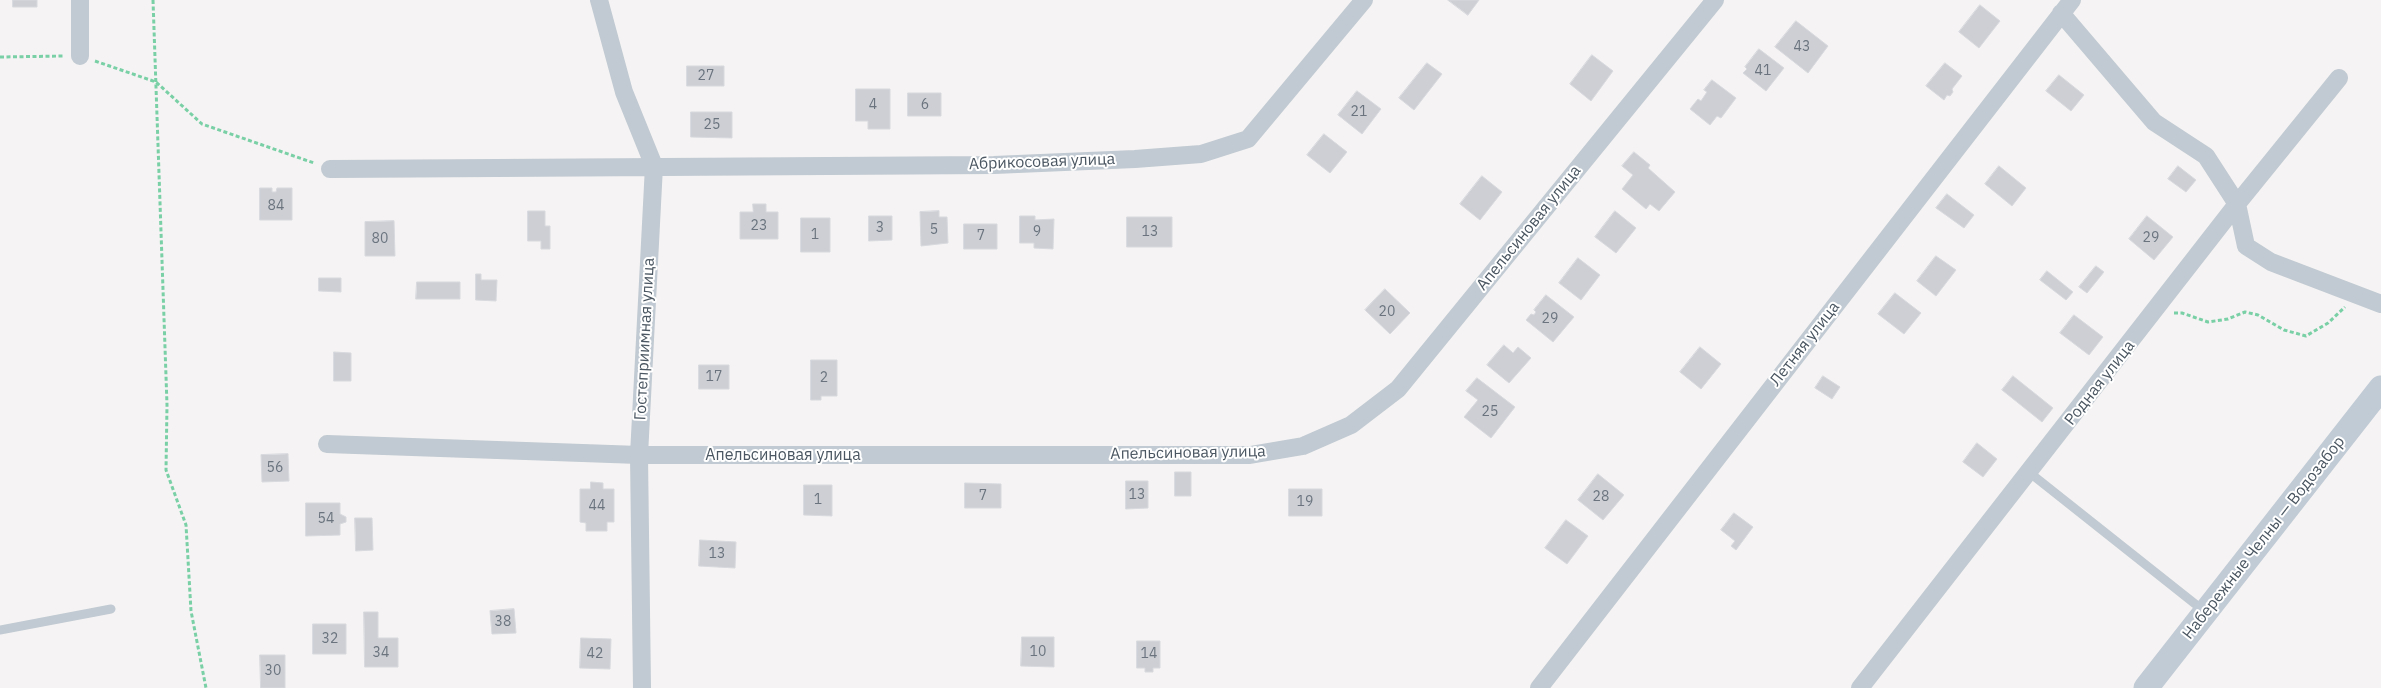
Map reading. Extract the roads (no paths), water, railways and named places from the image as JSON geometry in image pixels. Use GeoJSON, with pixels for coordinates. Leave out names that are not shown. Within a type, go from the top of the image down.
{"type":"FeatureCollection","features":[{"type":"Feature","properties":{"kind":"main road","name":"Набережные Челны — Водозабор"},"geometry":{"type":"LineString","coordinates":[[2146,688],[2381,388]]}},
{"type":"Feature","properties":{"kind":"street"},"geometry":{"type":"LineString","coordinates":[[80,0],[80,56]]}},
{"type":"Feature","properties":{"kind":"street","name":"Гостеприимная улица"},"geometry":{"type":"LineString","coordinates":[[599,0],[624,92],[654,166],[639,455],[642,688]]}},
{"type":"Feature","properties":{"kind":"street","name":"Абрикосовая улица"},"geometry":{"type":"LineString","coordinates":[[330,169],[994,165],[1201,154],[1248,139],[1364,0]]}},
{"type":"Feature","properties":{"kind":"street","name":"Апельсиновая улица"},"geometry":{"type":"LineString","coordinates":[[328,444],[639,455],[1250,455],[1303,446],[1351,425],[1398,389],[1715,0]]}},
{"type":"Feature","properties":{"kind":"street"},"geometry":{"type":"LineString","coordinates":[[2066,7],[2154,122],[2206,156],[2237,204],[2246,246],[2271,262],[2381,304]]}},
{"type":"Feature","properties":{"kind":"street","name":"Летняя улица"},"geometry":{"type":"LineString","coordinates":[[1539,688],[2066,7]]}},
{"type":"Feature","properties":{"kind":"street","name":"Родная улица"},"geometry":{"type":"LineString","coordinates":[[1860,688],[2154,314],[2237,204],[2339,78]]}},
{"type":"Feature","properties":{"kind":"lane"},"geometry":{"type":"LineString","coordinates":[[2030,473],[2206,613]]}},
{"type":"Feature","properties":{"kind":"lane"},"geometry":{"type":"LineString","coordinates":[[0,630],[111,609]]}}]}
